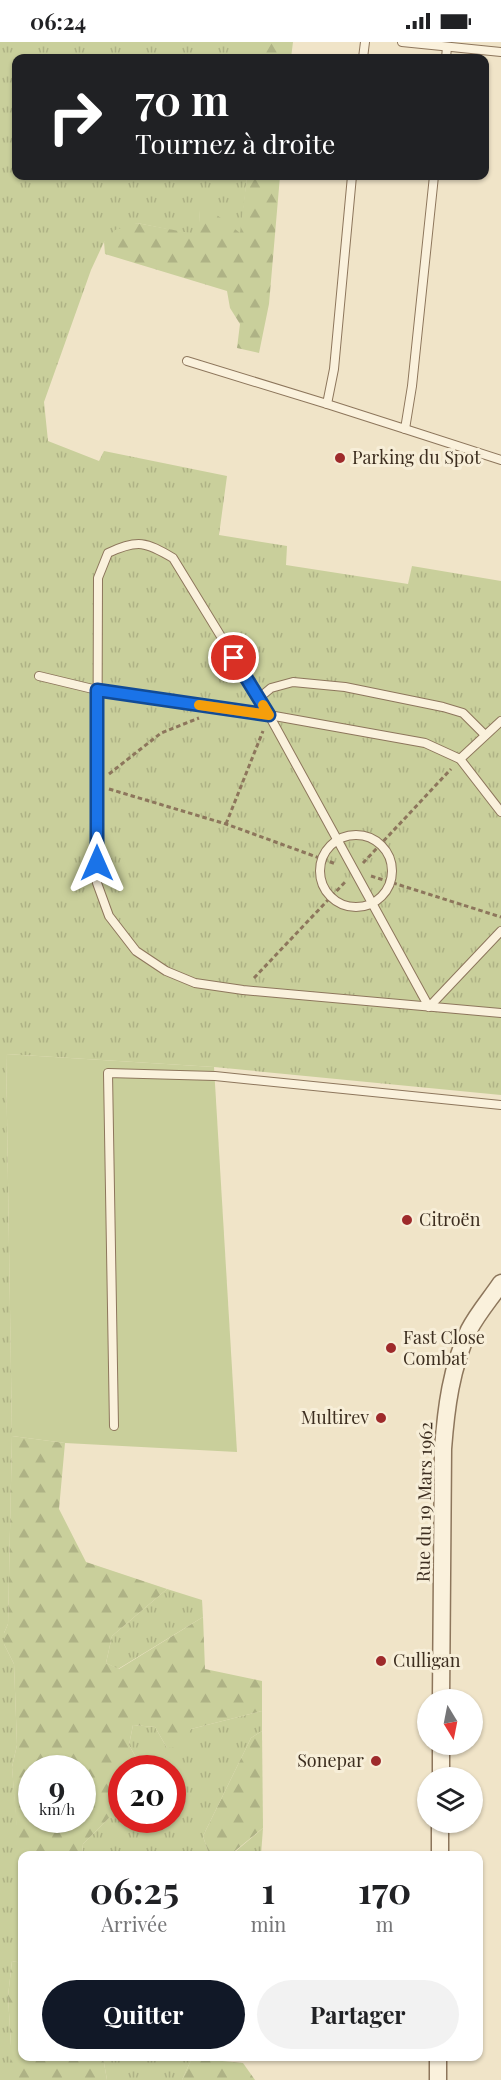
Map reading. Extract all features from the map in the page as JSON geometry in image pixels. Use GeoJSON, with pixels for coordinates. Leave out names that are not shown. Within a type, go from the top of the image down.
{"type":"FeatureCollection","features":[{"type":"Feature","properties":{"kind":"street","name":"Rue du 19 Mars 1962"},"geometry":{"type":"LineString","coordinates":[[441,1689],[443,1449],[446,1411],[455,1371],[470,1329],[501,1283]]}},
{"type":"Feature","properties":{"kind":"street"},"geometry":{"type":"LineString","coordinates":[[440,1833],[440,1851]]}},
{"type":"Feature","properties":{"kind":"street"},"geometry":{"type":"LineString","coordinates":[[438,2061],[438,2080]]}},
{"type":"Feature","properties":{"kind":"lane"},"geometry":{"type":"LineString","coordinates":[[402,42],[501,52]]}},
{"type":"Feature","properties":{"kind":"lane"},"geometry":{"type":"LineString","coordinates":[[446,54],[447,47]]}},
{"type":"Feature","properties":{"kind":"lane"},"geometry":{"type":"LineString","coordinates":[[327,404],[334,369],[352,180]]}},
{"type":"Feature","properties":{"kind":"lane"},"geometry":{"type":"LineString","coordinates":[[405,429],[412,386],[434,180]]}},
{"type":"Feature","properties":{"kind":"lane"},"geometry":{"type":"LineString","coordinates":[[188,361],[501,460]]}},
{"type":"Feature","properties":{"kind":"lane"},"geometry":{"type":"LineString","coordinates":[[429,1006],[269,715],[173,558],[149,544],[127,544],[108,552],[98,578],[97,883],[109,916],[136,951],[166,971],[195,983],[243,990],[501,1013]]}},
{"type":"Feature","properties":{"kind":"lane"},"geometry":{"type":"LineString","coordinates":[[39,676],[97,690],[269,715],[416,741],[460,759],[501,812]]}},
{"type":"Feature","properties":{"kind":"lane"},"geometry":{"type":"LineString","coordinates":[[259,698],[271,688],[293,682],[345,687],[442,706],[463,713],[485,735]]}},
{"type":"Feature","properties":{"kind":"lane"},"geometry":{"type":"LineString","coordinates":[[460,759],[501,721]]}},
{"type":"Feature","properties":{"kind":"lane"},"geometry":{"type":"LineString","coordinates":[[360,835],[371,838],[387,852],[392,872],[391,882],[381,898],[373,903],[362,907],[340,904],[324,889],[320,869],[322,859],[326,851],[338,840],[360,835]]}},
{"type":"Feature","properties":{"kind":"lane"},"geometry":{"type":"LineString","coordinates":[[429,1006],[501,931]]}},
{"type":"Feature","properties":{"kind":"lane"},"geometry":{"type":"LineString","coordinates":[[114,1426],[108,1073],[215,1076],[501,1105]]}},
{"type":"Feature","properties":{"kind":"path"},"geometry":{"type":"LineString","coordinates":[[96,785],[226,825],[269,715]]}},
{"type":"Feature","properties":{"kind":"path"},"geometry":{"type":"LineString","coordinates":[[96,785],[161,733],[202,717]]}},
{"type":"Feature","properties":{"kind":"green space"},"geometry":{"type":"Polygon","coordinates":[[[0,42],[253,42],[253,54],[12,54],[12,180],[247,180],[241,234],[199,210],[201,236],[137,223],[104,242],[91,270],[44,402],[48,441],[99,461],[104,451],[227,476],[219,535],[287,546],[286,565],[408,584],[412,566],[501,581],[501,1095],[214,1067],[6,1054],[12,1436],[8,1624],[4,1633],[4,1644],[14,1664],[17,1745],[12,1767],[19,1851],[18,1962],[12,1961],[8,1996],[11,2080],[0,2080],[0,42]]]}},
{"type":"Feature","properties":{"kind":"green space"},"geometry":{"type":"Polygon","coordinates":[[[253,42],[293,42],[292,54],[253,54],[253,42]]]}},
{"type":"Feature","properties":{"kind":"green space"},"geometry":{"type":"Polygon","coordinates":[[[247,180],[280,180],[269,304],[259,353],[237,348],[240,324],[230,308],[227,291],[105,254],[104,242],[115,230],[137,223],[200,235],[199,210],[208,208],[240,233],[247,180]]]}},
{"type":"Feature","properties":{"kind":"green space"},"geometry":{"type":"Polygon","coordinates":[[[6,1054],[214,1067],[237,1452],[65,1443],[12,1436],[6,1054]]]}},
{"type":"Feature","properties":{"kind":"green space"},"geometry":{"type":"Polygon","coordinates":[[[12,1436],[65,1443],[59,1509],[86,1562],[167,1589],[112,1636],[106,1663],[119,1669],[203,1617],[205,1669],[262,1681],[262,1711],[191,1729],[181,1747],[167,1748],[155,1727],[133,1725],[129,1745],[135,1755],[108,1755],[108,1819],[96,1831],[96,1755],[18,1755],[18,1833],[94,1833],[83,1844],[82,1851],[18,1851],[12,1767],[17,1745],[14,1664],[4,1644],[4,1633],[8,1624],[12,1436]]]}},
{"type":"Feature","properties":{"kind":"green space"},"geometry":{"type":"Polygon","coordinates":[[[167,1589],[202,1600],[203,1617],[118,1669],[106,1663],[112,1636],[167,1589]]]}},
{"type":"Feature","properties":{"kind":"green space"},"geometry":{"type":"Polygon","coordinates":[[[262,1711],[262,1731],[251,1738],[203,1836],[208,1851],[82,1851],[83,1844],[108,1819],[108,1833],[186,1833],[186,1755],[135,1755],[129,1745],[133,1725],[155,1727],[167,1748],[191,1729],[262,1711]]]}},
{"type":"Feature","properties":{"kind":"green space"},"geometry":{"type":"Polygon","coordinates":[[[262,1731],[263,1828],[235,1851],[208,1851],[203,1836],[251,1738],[262,1731]]]}},
{"type":"Feature","properties":{"kind":"green space"},"geometry":{"type":"Polygon","coordinates":[[[263,1828],[261,1851],[236,1851],[263,1828]]]}},
{"type":"Feature","properties":{"kind":"green space"},"geometry":{"type":"Polygon","coordinates":[[[12,1961],[18,1962],[18,2061],[104,2061],[107,2080],[11,2080],[8,1996],[12,1961]]]}},
{"type":"Feature","properties":{"kind":"green space"},"geometry":{"type":"Polygon","coordinates":[[[104,2061],[191,2061],[182,2080],[107,2080],[104,2061]]]}},
{"type":"Feature","properties":{"kind":"green space"},"geometry":{"type":"Polygon","coordinates":[[[191,2061],[223,2061],[243,2063],[255,2080],[182,2080],[191,2061]]]}},
{"type":"Feature","properties":{"kind":"slow traffic"},"geometry":{"type":"LineString","coordinates":[[199,705],[269,715],[263,705]]}},
{"type":"Feature","properties":{"kind":"place","name":"Parking du Spot"},"geometry":{"type":"Point","coordinates":[340,458]}},
{"type":"Feature","properties":{"kind":"place","name":"Citroën"},"geometry":{"type":"Point","coordinates":[407,1220]}},
{"type":"Feature","properties":{"kind":"place","name":"Fast Close Combat"},"geometry":{"type":"Point","coordinates":[391,1348]}},
{"type":"Feature","properties":{"kind":"place","name":"Multirev"},"geometry":{"type":"Point","coordinates":[381,1418]}},
{"type":"Feature","properties":{"kind":"place","name":"Culligan"},"geometry":{"type":"Point","coordinates":[381,1661]}},
{"type":"Feature","properties":{"kind":"place","name":"Sonepar"},"geometry":{"type":"Point","coordinates":[376,1761]}},
{"type":"Feature","properties":{"kind":"route"},"geometry":{"type":"LineString","coordinates":[[97,863],[97,690],[269,715],[234,658]]}}]}
